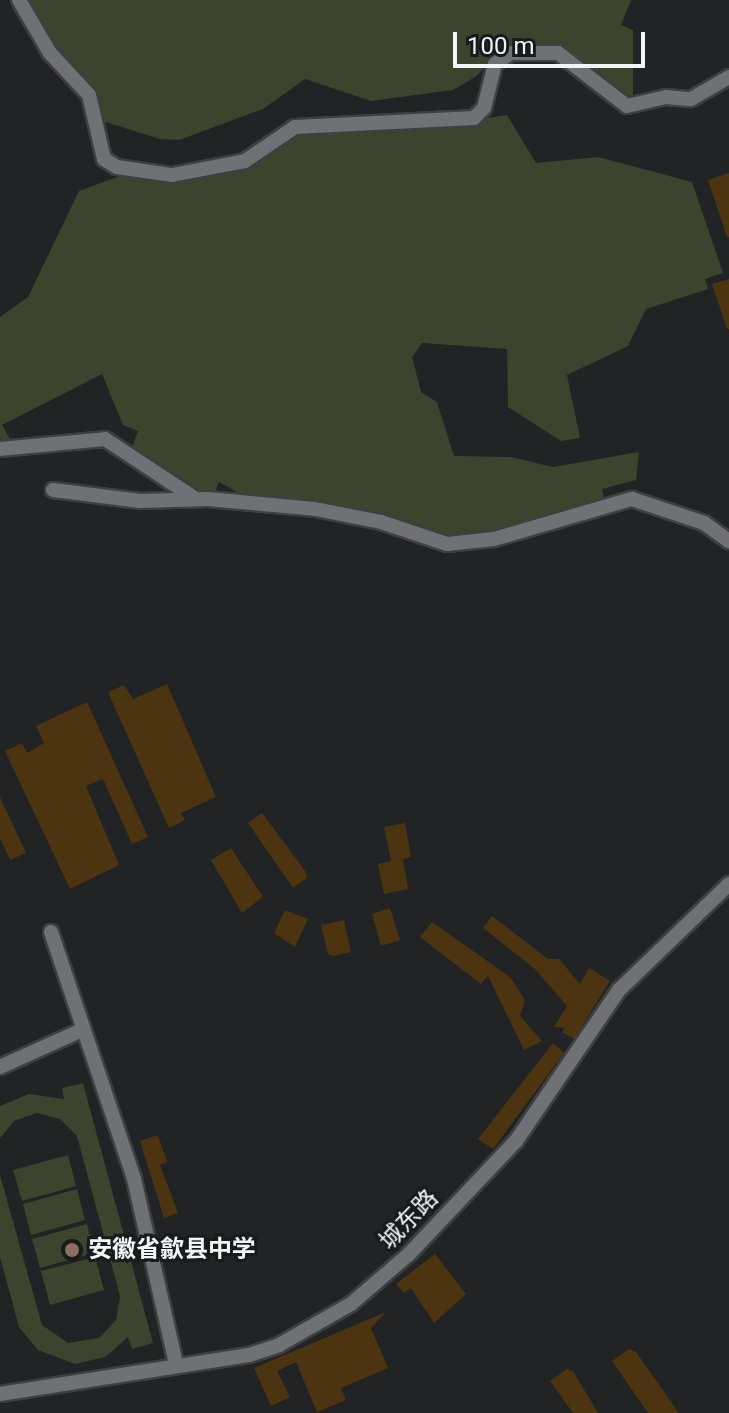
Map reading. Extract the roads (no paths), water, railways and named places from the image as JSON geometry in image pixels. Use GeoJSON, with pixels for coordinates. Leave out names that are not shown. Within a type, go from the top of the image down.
{"type":"FeatureCollection","features":[{"type":"Feature","properties":{"kind":"street"},"geometry":{"type":"LineString","coordinates":[[19,0],[50,53],[89,95],[104,159],[117,167],[172,175],[245,161],[295,127],[474,118],[484,108],[495,64],[511,53],[558,53],[627,106],[666,97],[691,99],[729,77]]}},
{"type":"Feature","properties":{"kind":"street"},"geometry":{"type":"LineString","coordinates":[[0,449],[105,439],[167,484],[197,499]]}},
{"type":"Feature","properties":{"kind":"street"},"geometry":{"type":"LineString","coordinates":[[53,490],[140,501],[197,499],[337,512],[447,544],[494,539],[632,499],[704,523],[729,541]]}},
{"type":"Feature","properties":{"kind":"street","name":"城东路"},"geometry":{"type":"LineString","coordinates":[[0,1394],[176,1364],[234,1358],[279,1345],[331,1316],[386,1275],[531,1123],[639,967],[729,884]]}},
{"type":"Feature","properties":{"kind":"street"},"geometry":{"type":"LineString","coordinates":[[51,932],[134,1179],[176,1364]]}},
{"type":"Feature","properties":{"kind":"street"},"geometry":{"type":"LineString","coordinates":[[0,1067],[84,1029]]}},
{"type":"Feature","properties":{"kind":"place","name":"安徽省歙县中学"},"geometry":{"type":"Point","coordinates":[72,1250]}}]}
